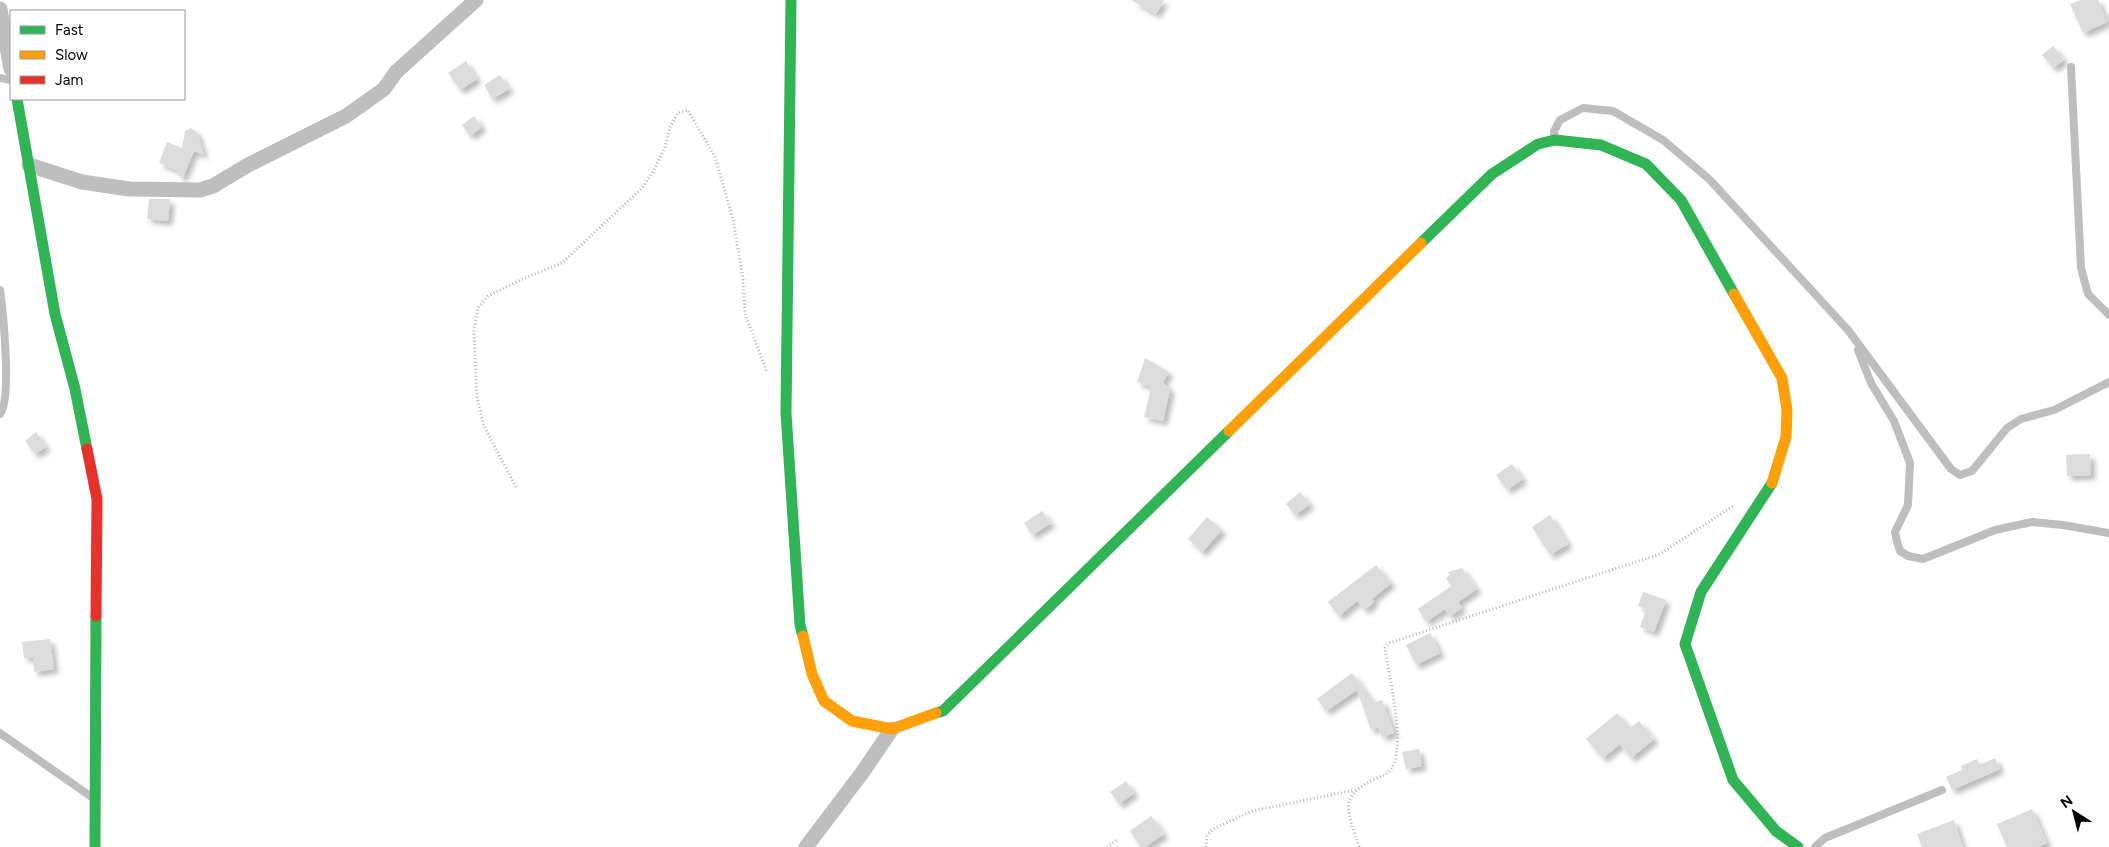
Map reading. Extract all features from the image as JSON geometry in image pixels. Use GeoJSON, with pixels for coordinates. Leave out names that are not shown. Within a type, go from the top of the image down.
{"type":"FeatureCollection","features":[{"type":"Feature","properties":{"kind":"main road"},"geometry":{"type":"LineString","coordinates":[[791,0],[786,405],[800,625],[812,674],[824,701],[852,721],[892,728],[943,711],[1492,174],[1538,144],[1555,140],[1601,145],[1646,164],[1681,200],[1782,378],[1787,410],[1786,437],[1774,479],[1701,592],[1685,644],[1733,780],[1776,832],[1798,847]]}},
{"type":"Feature","properties":{"kind":"main road"},"geometry":{"type":"LineString","coordinates":[[17,100],[55,314],[75,389],[97,499],[94,847]]}},
{"type":"Feature","properties":{"kind":"street"},"geometry":{"type":"LineString","coordinates":[[29,165],[82,182],[129,189],[200,190],[213,186],[248,165],[346,116],[384,89],[396,72],[476,0]]}},
{"type":"Feature","properties":{"kind":"street"},"geometry":{"type":"LineString","coordinates":[[0,9],[10,64]]}},
{"type":"Feature","properties":{"kind":"street"},"geometry":{"type":"LineString","coordinates":[[806,847],[862,773],[892,728]]}},
{"type":"Feature","properties":{"kind":"lane"},"geometry":{"type":"LineString","coordinates":[[2071,67],[2082,268],[2088,294],[2109,315]]}},
{"type":"Feature","properties":{"kind":"lane"},"geometry":{"type":"LineString","coordinates":[[1555,140],[1554,131],[1560,120],[1583,108],[1613,112],[1663,140],[1709,179],[1848,330],[1951,469],[1960,475],[1972,471],[2007,428],[2021,419],[2054,410],[2109,382]]}},
{"type":"Feature","properties":{"kind":"lane"},"geometry":{"type":"LineString","coordinates":[[0,290],[4,316],[6,381],[5,403],[0,414]]}},
{"type":"Feature","properties":{"kind":"lane"},"geometry":{"type":"LineString","coordinates":[[1848,330],[1864,361],[1871,383],[1894,421],[1910,463],[1908,505],[1895,532],[1896,542],[1900,551],[1908,556],[1923,559],[1995,530],[2032,522],[2063,524],[2109,534]]}},
{"type":"Feature","properties":{"kind":"lane"},"geometry":{"type":"LineString","coordinates":[[0,733],[95,799]]}},
{"type":"Feature","properties":{"kind":"lane"},"geometry":{"type":"LineString","coordinates":[[1815,847],[1825,838],[1942,790]]}},
{"type":"Feature","properties":{"kind":"path"},"geometry":{"type":"LineString","coordinates":[[516,487],[484,426],[477,398],[474,330],[478,308],[488,296],[562,263],[598,231],[642,188],[653,172],[665,147],[670,127],[678,113],[688,110],[715,157],[733,219],[743,279],[745,312],[768,375]]}},
{"type":"Feature","properties":{"kind":"path"},"geometry":{"type":"LineString","coordinates":[[1206,847],[1207,836],[1213,829],[1252,811],[1355,790],[1387,774],[1395,761],[1398,734],[1385,648],[1388,643],[1660,554],[1741,500]]}},
{"type":"Feature","properties":{"kind":"path"},"geometry":{"type":"LineString","coordinates":[[1355,790],[1349,800],[1349,812],[1359,847]]}},
{"type":"Feature","properties":{"kind":"path"},"geometry":{"type":"LineString","coordinates":[[1107,847],[1117,840]]}},
{"type":"Feature","properties":{"kind":"building"},"geometry":{"type":"Polygon","coordinates":[[[1131,0],[1164,0],[1156,14],[1131,0]]]}},
{"type":"Feature","properties":{"kind":"building"},"geometry":{"type":"Polygon","coordinates":[[[2080,0],[2098,0],[2107,22],[2083,33],[2070,4],[2080,0]]]}},
{"type":"Feature","properties":{"kind":"building"},"geometry":{"type":"Polygon","coordinates":[[[2053,46],[2064,60],[2053,68],[2042,55],[2053,46]]]}},
{"type":"Feature","properties":{"kind":"building"},"geometry":{"type":"Polygon","coordinates":[[[466,61],[477,79],[460,90],[448,73],[466,61]]]}},
{"type":"Feature","properties":{"kind":"building"},"geometry":{"type":"Polygon","coordinates":[[[500,75],[509,89],[492,99],[484,85],[500,75]]]}},
{"type":"Feature","properties":{"kind":"building"},"geometry":{"type":"Polygon","coordinates":[[[474,116],[482,127],[470,136],[462,125],[474,116]]]}},
{"type":"Feature","properties":{"kind":"building"},"geometry":{"type":"Polygon","coordinates":[[[191,128],[197,132],[204,155],[194,151],[183,177],[178,176],[179,171],[159,163],[167,142],[182,148],[185,131],[191,128]]]}},
{"type":"Feature","properties":{"kind":"building"},"geometry":{"type":"Polygon","coordinates":[[[149,199],[170,199],[168,221],[147,219],[149,199]]]}},
{"type":"Feature","properties":{"kind":"building"},"geometry":{"type":"Polygon","coordinates":[[[1145,358],[1169,372],[1163,382],[1170,389],[1163,421],[1144,417],[1151,387],[1137,382],[1145,358]]]}},
{"type":"Feature","properties":{"kind":"building"},"geometry":{"type":"Polygon","coordinates":[[[36,432],[46,447],[35,454],[25,441],[36,432]]]}},
{"type":"Feature","properties":{"kind":"building"},"geometry":{"type":"Polygon","coordinates":[[[2090,454],[2091,475],[2067,476],[2066,455],[2090,454]]]}},
{"type":"Feature","properties":{"kind":"building"},"geometry":{"type":"Polygon","coordinates":[[[1512,464],[1523,479],[1507,490],[1496,475],[1512,464]]]}},
{"type":"Feature","properties":{"kind":"building"},"geometry":{"type":"Polygon","coordinates":[[[1300,492],[1310,504],[1295,515],[1286,504],[1300,492]]]}},
{"type":"Feature","properties":{"kind":"building"},"geometry":{"type":"Polygon","coordinates":[[[1042,511],[1051,523],[1032,535],[1024,523],[1042,511]]]}},
{"type":"Feature","properties":{"kind":"building"},"geometry":{"type":"Polygon","coordinates":[[[1550,515],[1568,544],[1550,555],[1532,527],[1550,515]]]}},
{"type":"Feature","properties":{"kind":"building"},"geometry":{"type":"Polygon","coordinates":[[[1207,517],[1222,530],[1202,552],[1188,539],[1207,517]]]}},
{"type":"Feature","properties":{"kind":"building"},"geometry":{"type":"Polygon","coordinates":[[[1376,565],[1391,583],[1372,599],[1374,602],[1365,610],[1357,601],[1339,616],[1328,602],[1376,565]]]}},
{"type":"Feature","properties":{"kind":"building"},"geometry":{"type":"Polygon","coordinates":[[[1462,568],[1477,589],[1458,602],[1462,608],[1450,616],[1445,609],[1426,622],[1418,609],[1451,586],[1446,578],[1450,575],[1448,572],[1462,568]]]}},
{"type":"Feature","properties":{"kind":"building"},"geometry":{"type":"Polygon","coordinates":[[[1643,592],[1666,600],[1654,632],[1640,627],[1646,609],[1638,606],[1643,592]]]}},
{"type":"Feature","properties":{"kind":"building"},"geometry":{"type":"Polygon","coordinates":[[[1430,633],[1440,653],[1416,665],[1406,645],[1430,633]]]}},
{"type":"Feature","properties":{"kind":"building"},"geometry":{"type":"Polygon","coordinates":[[[50,639],[54,669],[34,672],[33,657],[24,658],[22,642],[50,639]]]}},
{"type":"Feature","properties":{"kind":"building"},"geometry":{"type":"Polygon","coordinates":[[[1352,673],[1374,703],[1382,700],[1394,733],[1382,737],[1378,727],[1371,730],[1357,690],[1326,711],[1317,699],[1352,673]]]}},
{"type":"Feature","properties":{"kind":"building"},"geometry":{"type":"Polygon","coordinates":[[[1617,713],[1630,728],[1639,721],[1654,739],[1631,758],[1620,744],[1603,758],[1586,739],[1617,713]]]}},
{"type":"Feature","properties":{"kind":"building"},"geometry":{"type":"Polygon","coordinates":[[[1419,749],[1422,766],[1406,769],[1402,752],[1419,749]]]}},
{"type":"Feature","properties":{"kind":"building"},"geometry":{"type":"Polygon","coordinates":[[[1995,758],[2000,769],[1952,790],[1946,777],[1962,770],[1961,766],[1977,759],[1979,765],[1995,758]]]}},
{"type":"Feature","properties":{"kind":"building"},"geometry":{"type":"Polygon","coordinates":[[[1126,781],[1134,793],[1119,804],[1110,792],[1126,781]]]}},
{"type":"Feature","properties":{"kind":"building"},"geometry":{"type":"Polygon","coordinates":[[[2032,809],[2047,843],[2037,847],[2007,847],[1997,824],[2032,809]]]}},
{"type":"Feature","properties":{"kind":"building"},"geometry":{"type":"Polygon","coordinates":[[[1151,816],[1164,834],[1145,847],[1141,847],[1130,831],[1151,816]]]}},
{"type":"Feature","properties":{"kind":"building"},"geometry":{"type":"Polygon","coordinates":[[[1954,820],[1963,847],[1922,847],[1917,834],[1954,820]]]}},
{"type":"Feature","properties":{"kind":"traffic: fast"},"geometry":{"type":"LineString","coordinates":[[791,0],[786,413],[800,625],[803,636]]}},
{"type":"Feature","properties":{"kind":"traffic: fast"},"geometry":{"type":"LineString","coordinates":[[17,100],[55,314],[75,389],[87,449]]}},
{"type":"Feature","properties":{"kind":"traffic: fast"},"geometry":{"type":"LineString","coordinates":[[1421,243],[1492,174],[1538,144],[1555,140],[1601,145],[1646,164],[1681,200],[1734,294]]}},
{"type":"Feature","properties":{"kind":"traffic: fast"},"geometry":{"type":"LineString","coordinates":[[936,713],[943,711],[1229,431]]}},
{"type":"Feature","properties":{"kind":"traffic: fast"},"geometry":{"type":"LineString","coordinates":[[1772,483],[1701,592],[1685,644],[1733,780],[1776,831],[1798,847]]}},
{"type":"Feature","properties":{"kind":"traffic: fast"},"geometry":{"type":"LineString","coordinates":[[95,847],[96,616]]}},
{"type":"Feature","properties":{"kind":"traffic: slow"},"geometry":{"type":"LineString","coordinates":[[1229,431],[1421,243]]}},
{"type":"Feature","properties":{"kind":"traffic: slow"},"geometry":{"type":"LineString","coordinates":[[1734,294],[1782,378],[1787,410],[1786,437],[1772,483]]}},
{"type":"Feature","properties":{"kind":"traffic: slow"},"geometry":{"type":"LineString","coordinates":[[803,636],[812,674],[824,701],[852,721],[892,729],[936,713]]}},
{"type":"Feature","properties":{"kind":"traffic: jam"},"geometry":{"type":"LineString","coordinates":[[87,449],[97,499],[96,616]]}}]}
